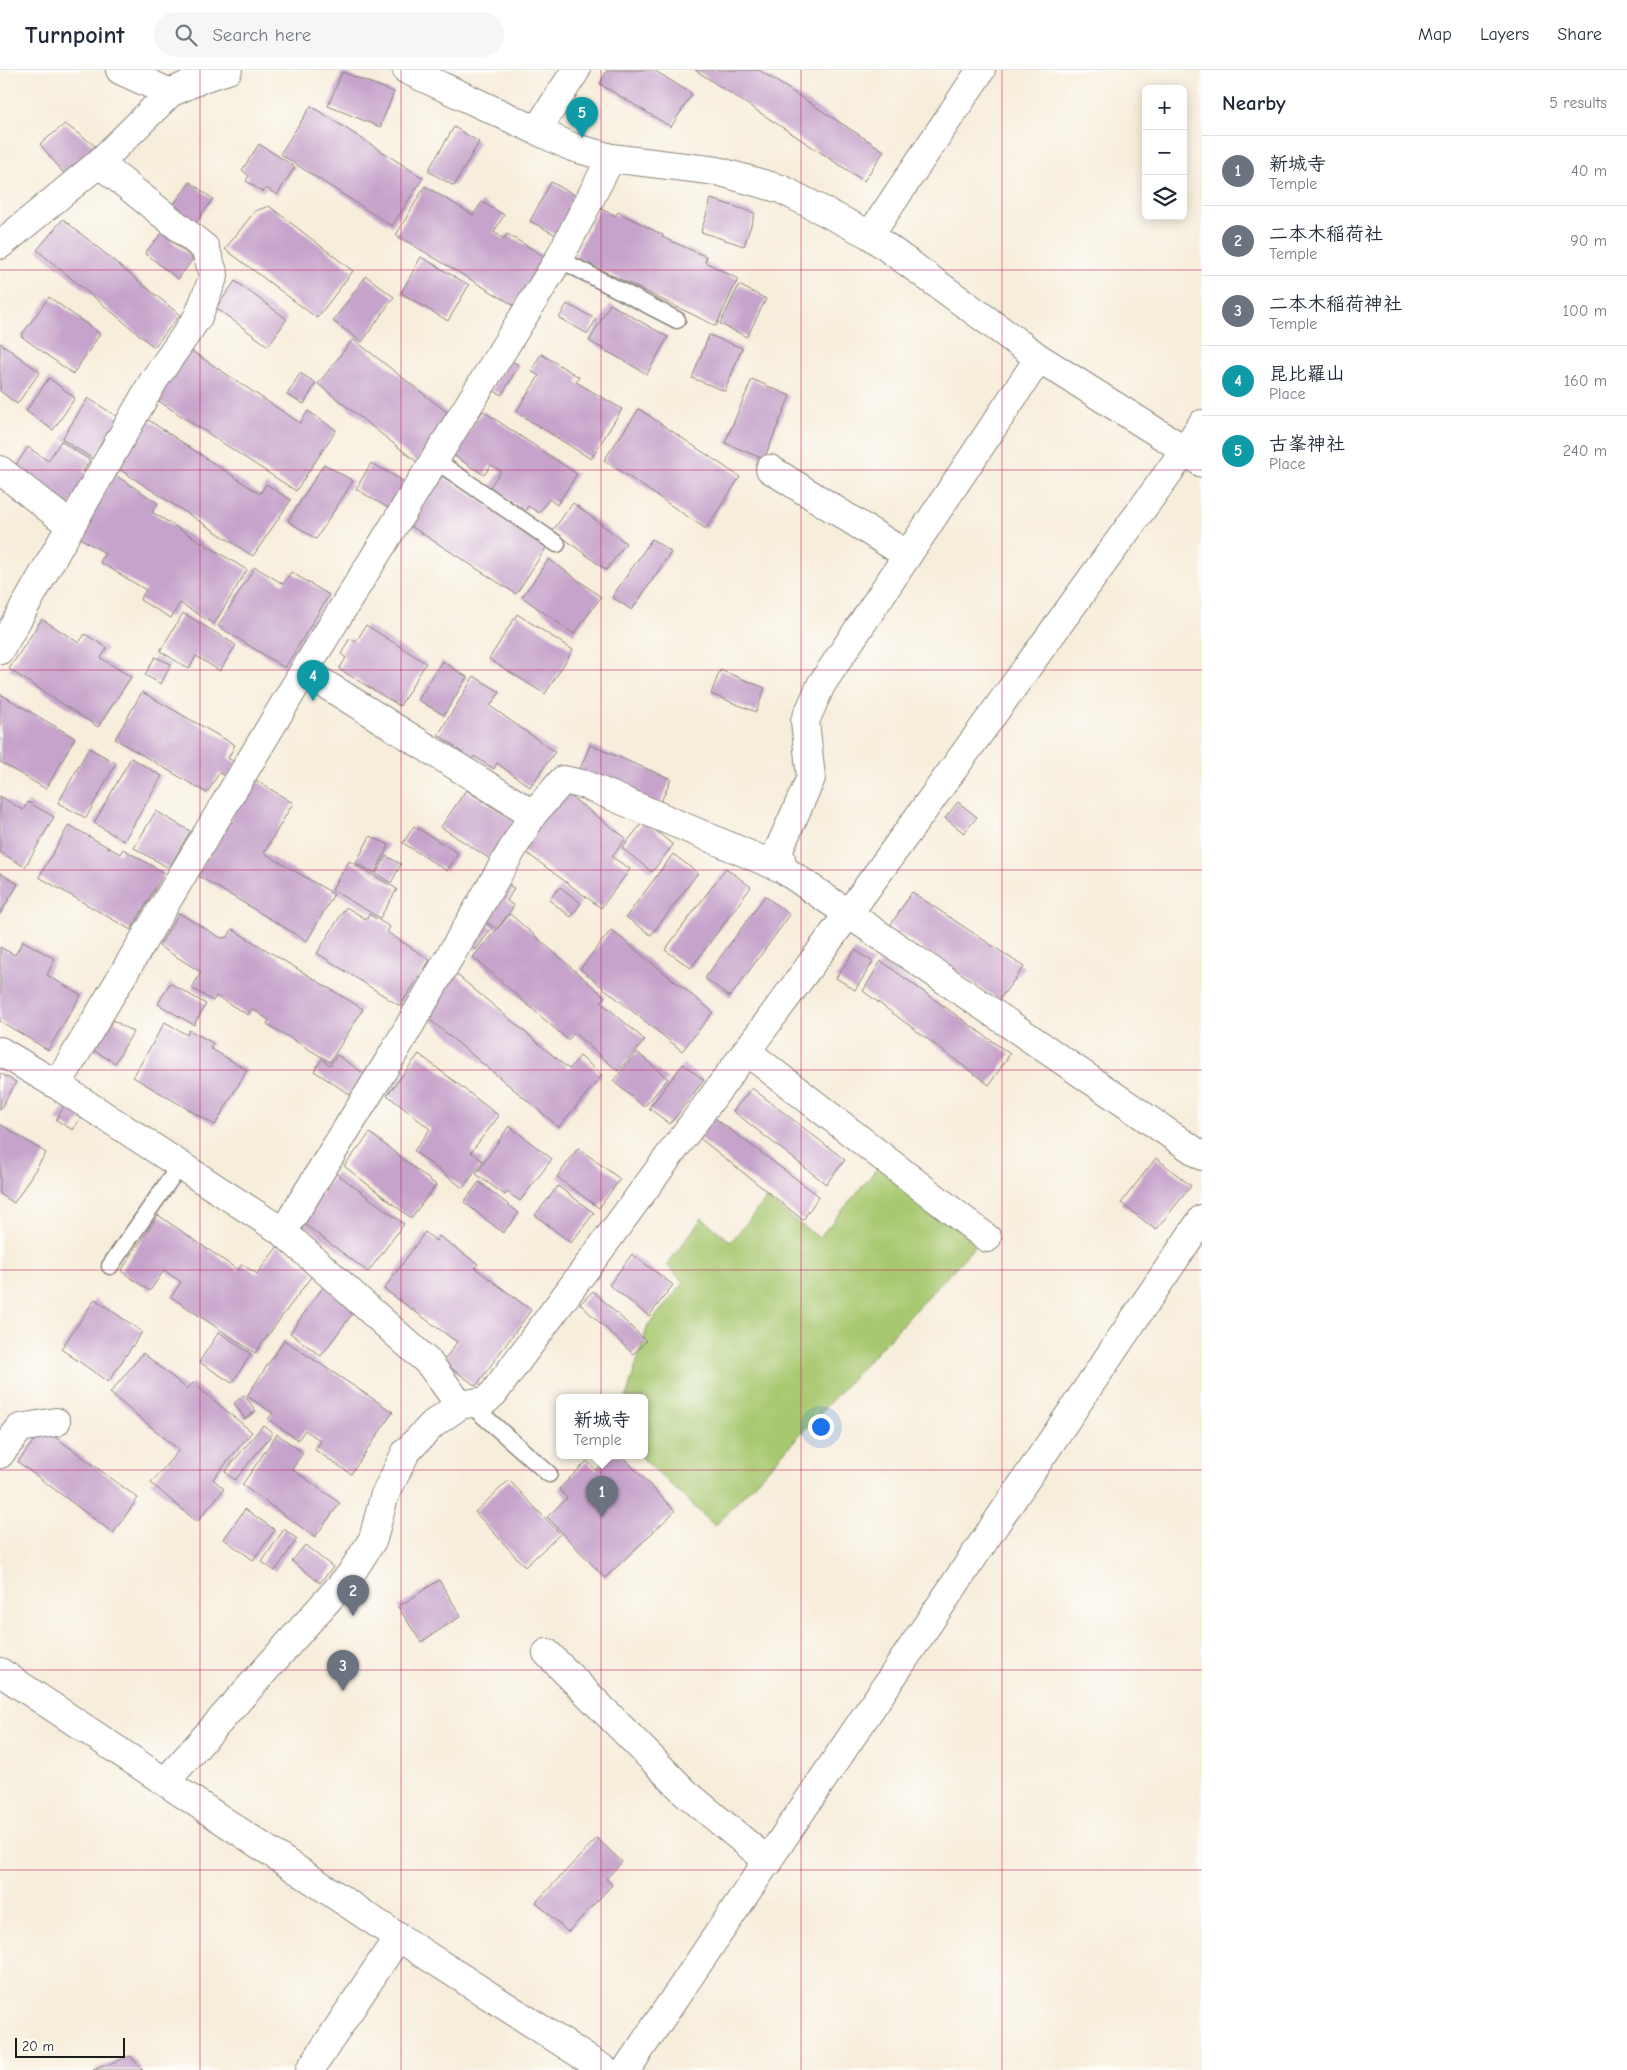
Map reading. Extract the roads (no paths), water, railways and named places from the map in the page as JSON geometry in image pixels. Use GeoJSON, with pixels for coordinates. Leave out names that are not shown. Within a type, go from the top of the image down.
{"type":"FeatureCollection","features":[{"type":"Feature","properties":{"kind":"street"},"geometry":{"type":"LineString","coordinates":[[120,70],[170,93]]}},
{"type":"Feature","properties":{"kind":"street"},"geometry":{"type":"LineString","coordinates":[[0,245],[99,164],[170,93],[203,78],[228,70]]}},
{"type":"Feature","properties":{"kind":"street"},"geometry":{"type":"LineString","coordinates":[[407,70],[435,81],[500,115],[572,147],[612,158],[717,171],[781,188],[870,235],[1039,358],[1194,456]]}},
{"type":"Feature","properties":{"kind":"street"},"geometry":{"type":"LineString","coordinates":[[537,130],[576,70]]}},
{"type":"Feature","properties":{"kind":"street"},"geometry":{"type":"LineString","coordinates":[[870,235],[981,70]]}},
{"type":"Feature","properties":{"kind":"street"},"geometry":{"type":"LineString","coordinates":[[57,1085],[304,671],[559,259],[612,158]]}},
{"type":"Feature","properties":{"kind":"street"},"geometry":{"type":"LineString","coordinates":[[0,650],[154,380],[198,317],[214,275],[205,248],[99,164]]}},
{"type":"Feature","properties":{"kind":"street"},"geometry":{"type":"LineString","coordinates":[[783,869],[779,849],[811,778],[805,721],[821,685],[1039,358]]}},
{"type":"Feature","properties":{"kind":"street"},"geometry":{"type":"LineString","coordinates":[[166,1781],[350,1575],[373,1539],[384,1497],[406,1452],[433,1424],[465,1404],[485,1402],[493,1394],[848,914],[1194,456],[1202,424]]}},
{"type":"Feature","properties":{"kind":"street"},"geometry":{"type":"LineString","coordinates":[[770,469],[907,555]]}},
{"type":"Feature","properties":{"kind":"street"},"geometry":{"type":"LineString","coordinates":[[0,470],[71,526]]}},
{"type":"Feature","properties":{"kind":"street"},"geometry":{"type":"LineString","coordinates":[[304,671],[533,814]]}},
{"type":"Feature","properties":{"kind":"street"},"geometry":{"type":"LineString","coordinates":[[283,1232],[390,1059],[533,814],[563,780],[586,785],[783,869],[1202,1156]]}},
{"type":"Feature","properties":{"kind":"street"},"geometry":{"type":"LineString","coordinates":[[0,1050],[283,1232],[429,1363],[465,1404]]}},
{"type":"Feature","properties":{"kind":"street"},"geometry":{"type":"LineString","coordinates":[[746,1051],[987,1238]]}},
{"type":"Feature","properties":{"kind":"street"},"geometry":{"type":"LineString","coordinates":[[626,2070],[769,1862],[1202,1219]]}},
{"type":"Feature","properties":{"kind":"street"},"geometry":{"type":"LineString","coordinates":[[0,1454],[20,1428],[56,1422]]}},
{"type":"Feature","properties":{"kind":"street"},"geometry":{"type":"LineString","coordinates":[[547,1653],[686,1792],[769,1862]]}},
{"type":"Feature","properties":{"kind":"street"},"geometry":{"type":"LineString","coordinates":[[0,1672],[398,1937],[605,2070]]}},
{"type":"Feature","properties":{"kind":"street"},"geometry":{"type":"LineString","coordinates":[[310,2070],[398,1937]]}},
{"type":"Feature","properties":{"kind":"lane"},"geometry":{"type":"LineString","coordinates":[[559,259],[677,320]]}},
{"type":"Feature","properties":{"kind":"lane"},"geometry":{"type":"LineString","coordinates":[[435,460],[557,544]]}},
{"type":"Feature","properties":{"kind":"lane"},"geometry":{"type":"LineString","coordinates":[[110,1266],[180,1165]]}},
{"type":"Feature","properties":{"kind":"lane"},"geometry":{"type":"LineString","coordinates":[[465,1404],[549,1474]]}},
{"type":"Feature","properties":{"kind":"place","name":"古峯神社"},"geometry":{"type":"Point","coordinates":[582,138]}},
{"type":"Feature","properties":{"kind":"place","name":"昆比羅山"},"geometry":{"type":"Point","coordinates":[313,701]}},
{"type":"Feature","properties":{"kind":"place","name":"新城寺"},"geometry":{"type":"Point","coordinates":[602,1517]}},
{"type":"Feature","properties":{"kind":"place","name":"二本木稲荷社"},"geometry":{"type":"Point","coordinates":[353,1616]}},
{"type":"Feature","properties":{"kind":"place","name":"二本木稲荷神社"},"geometry":{"type":"Point","coordinates":[343,1691]}}]}
